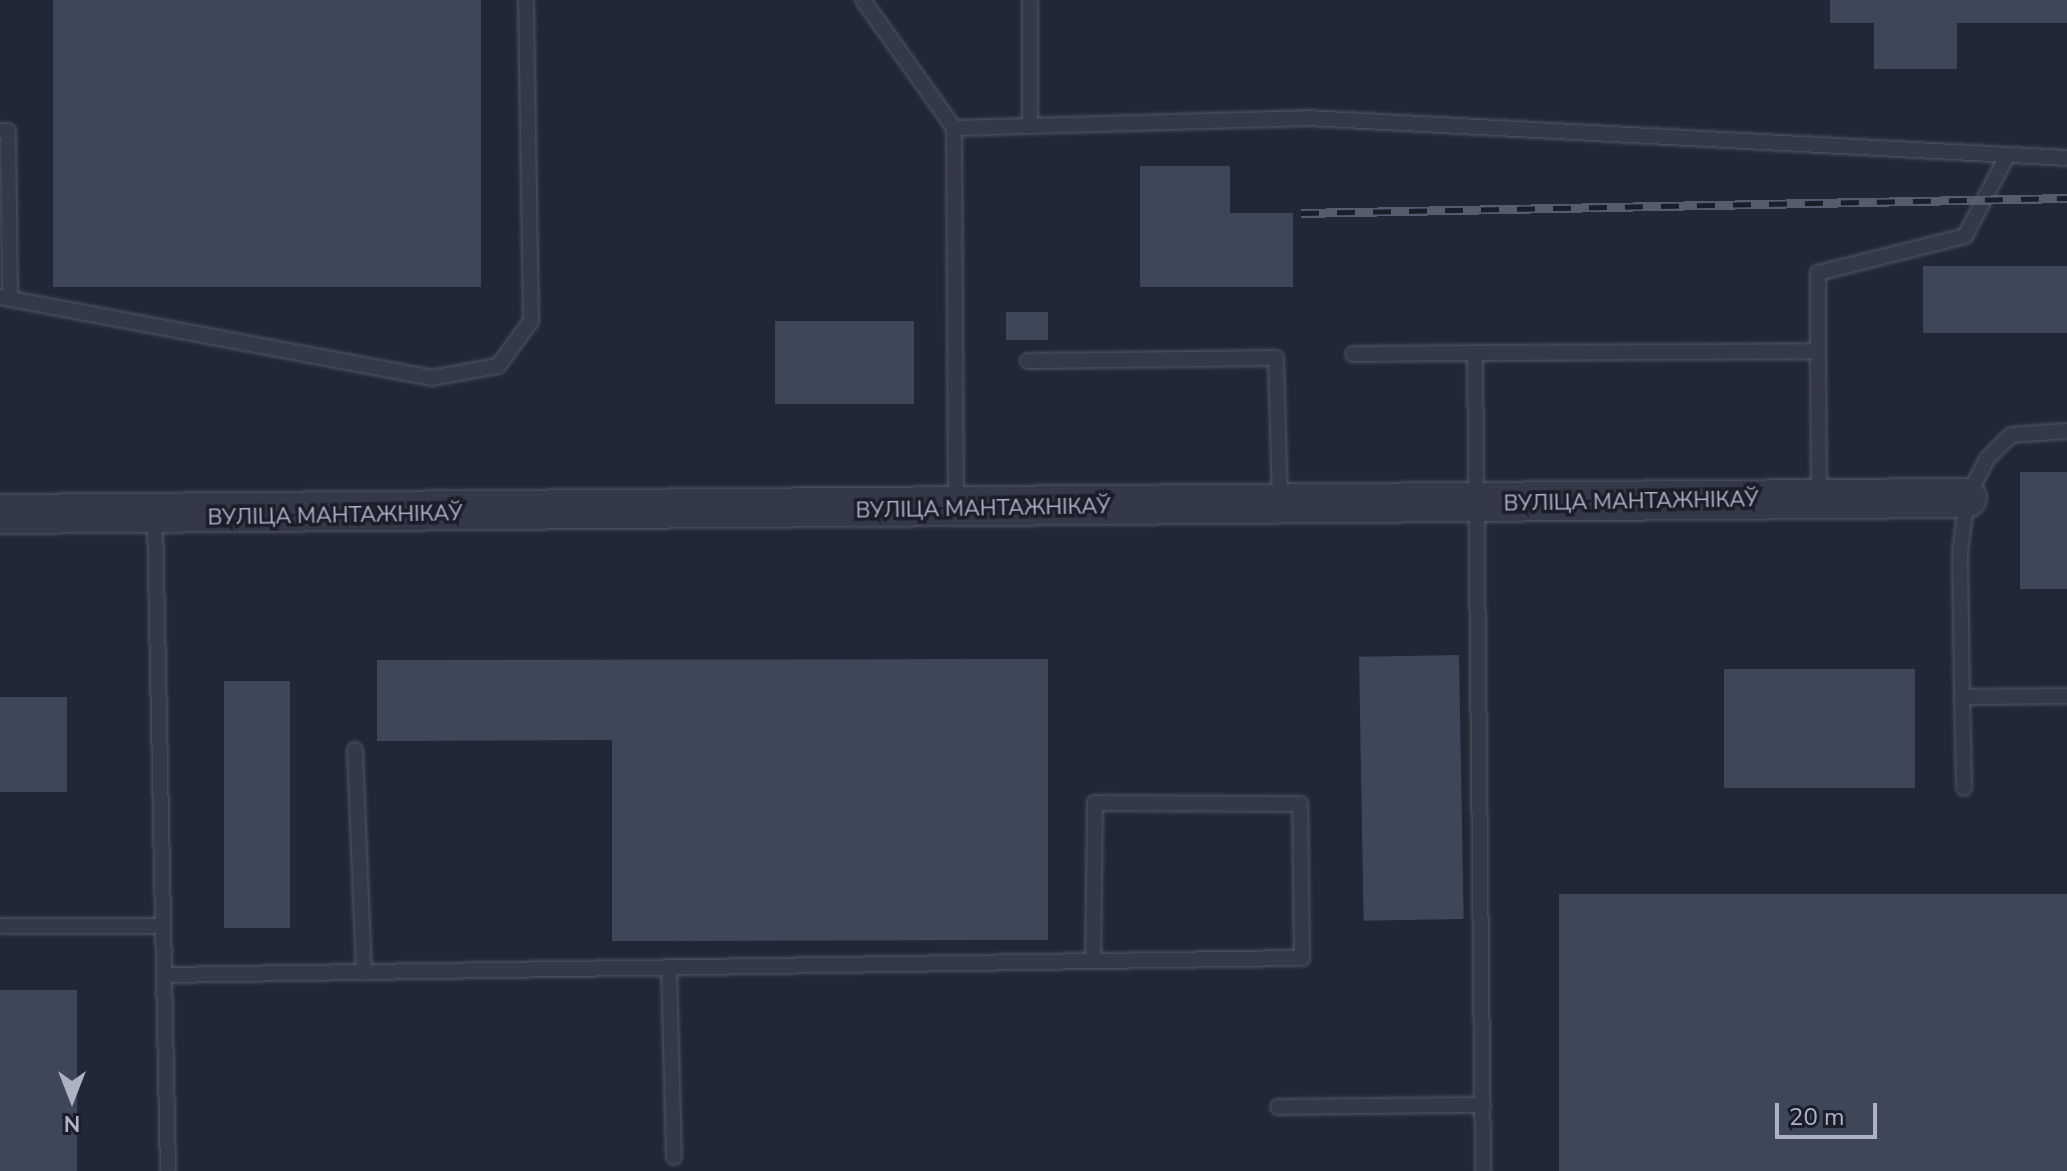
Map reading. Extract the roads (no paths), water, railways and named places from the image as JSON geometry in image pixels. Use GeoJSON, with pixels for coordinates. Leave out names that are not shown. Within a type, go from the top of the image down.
{"type":"FeatureCollection","features":[{"type":"Feature","properties":{"kind":"street","name":"ВУЛІЦА МАНТАЖНІКАЎ"},"geometry":{"type":"LineString","coordinates":[[0,514],[155,518],[1967,498]]}},
{"type":"Feature","properties":{"kind":"lane"},"geometry":{"type":"LineString","coordinates":[[0,131],[8,131],[5,298],[431,378],[498,366],[531,321],[526,0]]}},
{"type":"Feature","properties":{"kind":"lane"},"geometry":{"type":"LineString","coordinates":[[863,0],[954,128],[956,509]]}},
{"type":"Feature","properties":{"kind":"lane"},"geometry":{"type":"LineString","coordinates":[[1030,0],[1030,126]]}},
{"type":"Feature","properties":{"kind":"lane"},"geometry":{"type":"LineString","coordinates":[[954,128],[1307,118],[2006,158],[2067,158]]}},
{"type":"Feature","properties":{"kind":"lane"},"geometry":{"type":"LineString","coordinates":[[1819,500],[1818,273],[1965,236],[2006,158]]}},
{"type":"Feature","properties":{"kind":"lane"},"geometry":{"type":"LineString","coordinates":[[1353,354],[1818,351]]}},
{"type":"Feature","properties":{"kind":"lane"},"geometry":{"type":"LineString","coordinates":[[1475,353],[1483,1171]]}},
{"type":"Feature","properties":{"kind":"lane"},"geometry":{"type":"LineString","coordinates":[[1028,361],[1276,358],[1280,506]]}},
{"type":"Feature","properties":{"kind":"lane"},"geometry":{"type":"LineString","coordinates":[[1964,788],[1962,697],[1967,498],[1987,459],[2011,435],[2067,431]]}},
{"type":"Feature","properties":{"kind":"lane"},"geometry":{"type":"LineString","coordinates":[[155,518],[168,1171]]}},
{"type":"Feature","properties":{"kind":"lane"},"geometry":{"type":"LineString","coordinates":[[1962,697],[2067,696]]}},
{"type":"Feature","properties":{"kind":"lane"},"geometry":{"type":"LineString","coordinates":[[355,750],[364,973]]}},
{"type":"Feature","properties":{"kind":"lane"},"geometry":{"type":"LineString","coordinates":[[164,975],[1302,958],[1300,804],[1095,803],[1093,961]]}},
{"type":"Feature","properties":{"kind":"lane"},"geometry":{"type":"LineString","coordinates":[[0,926],[163,926]]}},
{"type":"Feature","properties":{"kind":"lane"},"geometry":{"type":"LineString","coordinates":[[669,968],[674,1157]]}},
{"type":"Feature","properties":{"kind":"lane"},"geometry":{"type":"LineString","coordinates":[[1278,1107],[1483,1105]]}},
{"type":"Feature","properties":{"kind":"railway"},"geometry":{"type":"LineString","coordinates":[[1301,213],[2067,198]]}}]}
